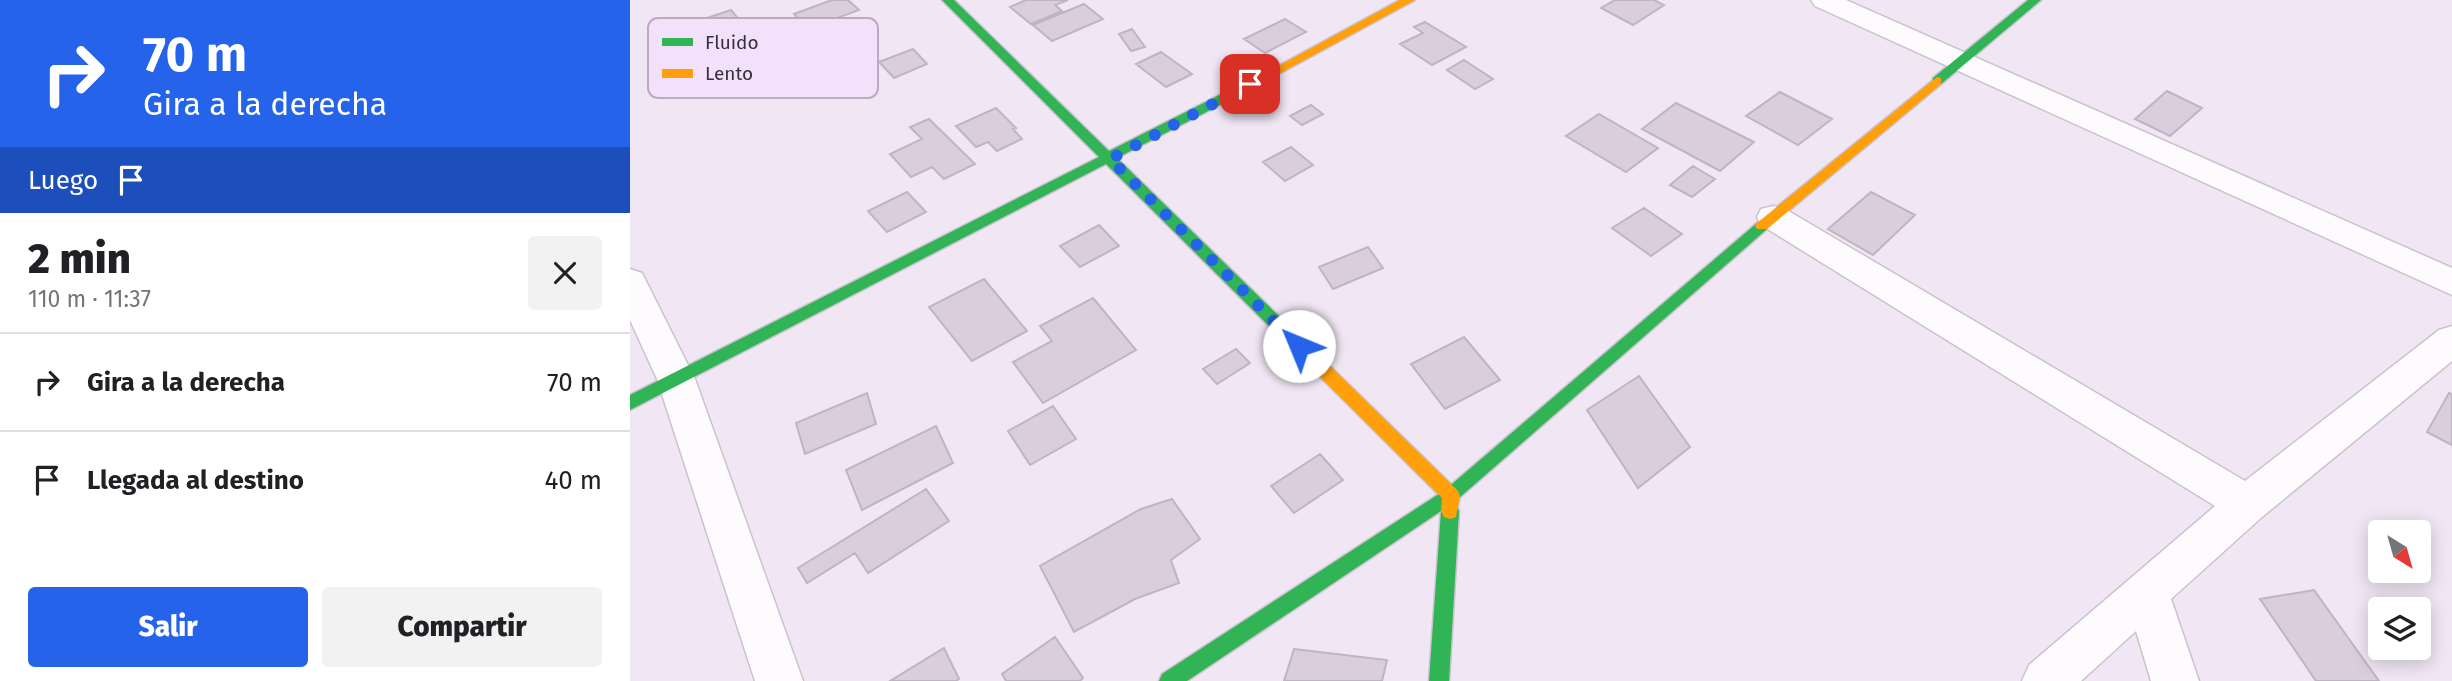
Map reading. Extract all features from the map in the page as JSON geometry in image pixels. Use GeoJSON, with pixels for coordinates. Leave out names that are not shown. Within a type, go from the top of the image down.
{"type":"FeatureCollection","features":[{"type":"Feature","properties":{"kind":"street"},"geometry":{"type":"LineString","coordinates":[[948,0],[1451,495],[1439,681]]}},
{"type":"Feature","properties":{"kind":"street"},"geometry":{"type":"LineString","coordinates":[[1824,0],[2452,282]]}},
{"type":"Feature","properties":{"kind":"street"},"geometry":{"type":"LineString","coordinates":[[1169,681],[1451,495],[1773,217],[2035,0]]}},
{"type":"Feature","properties":{"kind":"street"},"geometry":{"type":"LineString","coordinates":[[630,403],[1110,159],[1392,3]]}},
{"type":"Feature","properties":{"kind":"street"},"geometry":{"type":"LineString","coordinates":[[1773,217],[2247,504]]}},
{"type":"Feature","properties":{"kind":"street"},"geometry":{"type":"LineString","coordinates":[[630,282],[676,379],[779,681]]}},
{"type":"Feature","properties":{"kind":"street"},"geometry":{"type":"LineString","coordinates":[[2046,681],[2247,504],[2452,340]]}},
{"type":"Feature","properties":{"kind":"street"},"geometry":{"type":"LineString","coordinates":[[2147,592],[2175,681]]}},
{"type":"Feature","properties":{"kind":"building"},"geometry":{"type":"Polygon","coordinates":[[[832,0],[848,0],[859,10],[838,18],[798,18],[794,14],[832,0]]]}},
{"type":"Feature","properties":{"kind":"building"},"geometry":{"type":"Polygon","coordinates":[[[1026,0],[1068,0],[1055,5],[1062,11],[1031,24],[1010,7],[1026,0]]]}},
{"type":"Feature","properties":{"kind":"building"},"geometry":{"type":"Polygon","coordinates":[[[1615,0],[1654,0],[1664,5],[1633,25],[1601,8],[1615,0]]]}},
{"type":"Feature","properties":{"kind":"building"},"geometry":{"type":"Polygon","coordinates":[[[1084,4],[1103,19],[1052,41],[1033,25],[1084,4]]]}},
{"type":"Feature","properties":{"kind":"building"},"geometry":{"type":"Polygon","coordinates":[[[731,10],[738,18],[707,18],[731,10]]]}},
{"type":"Feature","properties":{"kind":"building"},"geometry":{"type":"Polygon","coordinates":[[[1285,19],[1306,32],[1265,53],[1244,39],[1285,19]]]}},
{"type":"Feature","properties":{"kind":"building"},"geometry":{"type":"Polygon","coordinates":[[[1425,22],[1466,47],[1432,65],[1400,44],[1423,33],[1414,27],[1425,22]]]}},
{"type":"Feature","properties":{"kind":"building"},"geometry":{"type":"Polygon","coordinates":[[[1132,29],[1145,47],[1131,51],[1119,34],[1132,29]]]}},
{"type":"Feature","properties":{"kind":"building"},"geometry":{"type":"Polygon","coordinates":[[[913,49],[927,64],[894,78],[879,62],[913,49]]]}},
{"type":"Feature","properties":{"kind":"building"},"geometry":{"type":"Polygon","coordinates":[[[1161,52],[1192,74],[1166,87],[1136,64],[1161,52]]]}},
{"type":"Feature","properties":{"kind":"building"},"geometry":{"type":"Polygon","coordinates":[[[1464,60],[1493,79],[1475,89],[1447,70],[1464,60]]]}},
{"type":"Feature","properties":{"kind":"building"},"geometry":{"type":"Polygon","coordinates":[[[2167,91],[2202,108],[2170,136],[2135,119],[2167,91]]]}},
{"type":"Feature","properties":{"kind":"building"},"geometry":{"type":"Polygon","coordinates":[[[1780,92],[1832,119],[1798,145],[1746,116],[1780,92]]]}},
{"type":"Feature","properties":{"kind":"building"},"geometry":{"type":"Polygon","coordinates":[[[1676,103],[1754,142],[1720,171],[1642,129],[1676,103]]]}},
{"type":"Feature","properties":{"kind":"building"},"geometry":{"type":"Polygon","coordinates":[[[1311,105],[1323,114],[1302,125],[1290,116],[1311,105]]]}},
{"type":"Feature","properties":{"kind":"building"},"geometry":{"type":"Polygon","coordinates":[[[996,108],[1016,128],[1013,129],[1022,139],[997,151],[988,142],[976,147],[956,126],[996,108]]]}},
{"type":"Feature","properties":{"kind":"building"},"geometry":{"type":"Polygon","coordinates":[[[1599,114],[1658,148],[1626,172],[1566,136],[1599,114]]]}},
{"type":"Feature","properties":{"kind":"building"},"geometry":{"type":"Polygon","coordinates":[[[929,119],[975,164],[944,179],[932,167],[911,177],[890,154],[922,139],[910,127],[929,119]]]}},
{"type":"Feature","properties":{"kind":"building"},"geometry":{"type":"Polygon","coordinates":[[[1291,147],[1313,165],[1285,181],[1263,162],[1291,147]]]}},
{"type":"Feature","properties":{"kind":"building"},"geometry":{"type":"Polygon","coordinates":[[[1693,166],[1715,179],[1692,197],[1670,185],[1693,166]]]}},
{"type":"Feature","properties":{"kind":"building"},"geometry":{"type":"Polygon","coordinates":[[[907,192],[926,212],[887,232],[868,211],[907,192]]]}},
{"type":"Feature","properties":{"kind":"building"},"geometry":{"type":"Polygon","coordinates":[[[1871,192],[1915,215],[1873,255],[1828,229],[1871,192]]]}},
{"type":"Feature","properties":{"kind":"building"},"geometry":{"type":"Polygon","coordinates":[[[1644,208],[1682,234],[1651,256],[1612,228],[1644,208]]]}},
{"type":"Feature","properties":{"kind":"building"},"geometry":{"type":"Polygon","coordinates":[[[1099,225],[1119,246],[1080,267],[1060,246],[1099,225]]]}},
{"type":"Feature","properties":{"kind":"building"},"geometry":{"type":"Polygon","coordinates":[[[1368,247],[1383,268],[1333,289],[1319,267],[1368,247]]]}},
{"type":"Feature","properties":{"kind":"building"},"geometry":{"type":"Polygon","coordinates":[[[984,279],[1027,331],[972,361],[929,307],[984,279]]]}},
{"type":"Feature","properties":{"kind":"building"},"geometry":{"type":"Polygon","coordinates":[[[1093,298],[1136,350],[1043,403],[1013,362],[1052,341],[1040,326],[1093,298]]]}},
{"type":"Feature","properties":{"kind":"building"},"geometry":{"type":"Polygon","coordinates":[[[1464,337],[1500,380],[1445,409],[1411,364],[1464,337]]]}},
{"type":"Feature","properties":{"kind":"building"},"geometry":{"type":"Polygon","coordinates":[[[1236,349],[1250,363],[1217,384],[1203,369],[1236,349]]]}},
{"type":"Feature","properties":{"kind":"building"},"geometry":{"type":"Polygon","coordinates":[[[1639,376],[1690,447],[1638,488],[1587,410],[1639,376]]]}},
{"type":"Feature","properties":{"kind":"building"},"geometry":{"type":"Polygon","coordinates":[[[867,393],[876,424],[805,454],[796,423],[867,393]]]}},
{"type":"Feature","properties":{"kind":"building"},"geometry":{"type":"Polygon","coordinates":[[[2449,393],[2452,394],[2452,445],[2427,432],[2449,393]]]}},
{"type":"Feature","properties":{"kind":"building"},"geometry":{"type":"Polygon","coordinates":[[[1053,406],[1076,439],[1030,465],[1008,431],[1053,406]]]}},
{"type":"Feature","properties":{"kind":"building"},"geometry":{"type":"Polygon","coordinates":[[[936,426],[953,463],[862,510],[846,470],[936,426]]]}},
{"type":"Feature","properties":{"kind":"building"},"geometry":{"type":"Polygon","coordinates":[[[1320,454],[1343,480],[1294,513],[1271,486],[1320,454]]]}},
{"type":"Feature","properties":{"kind":"building"},"geometry":{"type":"Polygon","coordinates":[[[926,489],[949,521],[868,573],[855,553],[807,583],[798,568],[926,489]]]}},
{"type":"Feature","properties":{"kind":"building"},"geometry":{"type":"Polygon","coordinates":[[[1172,499],[1200,539],[1171,560],[1179,583],[1135,599],[1074,632],[1040,566],[1141,509],[1172,499]]]}},
{"type":"Feature","properties":{"kind":"building"},"geometry":{"type":"Polygon","coordinates":[[[2314,590],[2379,681],[2316,681],[2260,599],[2314,590]]]}},
{"type":"Feature","properties":{"kind":"building"},"geometry":{"type":"Polygon","coordinates":[[[1055,637],[1083,678],[1080,681],[1006,681],[1002,674],[1055,637]]]}},
{"type":"Feature","properties":{"kind":"building"},"geometry":{"type":"Polygon","coordinates":[[[944,648],[959,679],[956,681],[890,681],[944,648]]]}},
{"type":"Feature","properties":{"kind":"building"},"geometry":{"type":"Polygon","coordinates":[[[1294,649],[1387,660],[1382,681],[1284,681],[1294,649]]]}},
{"type":"Feature","properties":{"kind":"traffic: fast"},"geometry":{"type":"LineString","coordinates":[[948,0],[1281,328]]}},
{"type":"Feature","properties":{"kind":"traffic: fast"},"geometry":{"type":"LineString","coordinates":[[1937,81],[2035,0]]}},
{"type":"Feature","properties":{"kind":"traffic: fast"},"geometry":{"type":"LineString","coordinates":[[630,403],[1249,85]]}},
{"type":"Feature","properties":{"kind":"traffic: fast"},"geometry":{"type":"LineString","coordinates":[[1169,681],[1451,495],[1762,226]]}},
{"type":"Feature","properties":{"kind":"traffic: fast"},"geometry":{"type":"LineString","coordinates":[[1439,681],[1450,511]]}},
{"type":"Feature","properties":{"kind":"traffic: slow"},"geometry":{"type":"LineString","coordinates":[[1249,85],[1409,0]]}},
{"type":"Feature","properties":{"kind":"traffic: slow"},"geometry":{"type":"LineString","coordinates":[[1762,226],[1937,81]]}},
{"type":"Feature","properties":{"kind":"traffic: slow"},"geometry":{"type":"LineString","coordinates":[[1281,328],[1451,495],[1450,511]]}},
{"type":"Feature","properties":{"kind":"route"},"geometry":{"type":"LineString","coordinates":[[1250,84],[1110,159],[1299,346]]}}]}
